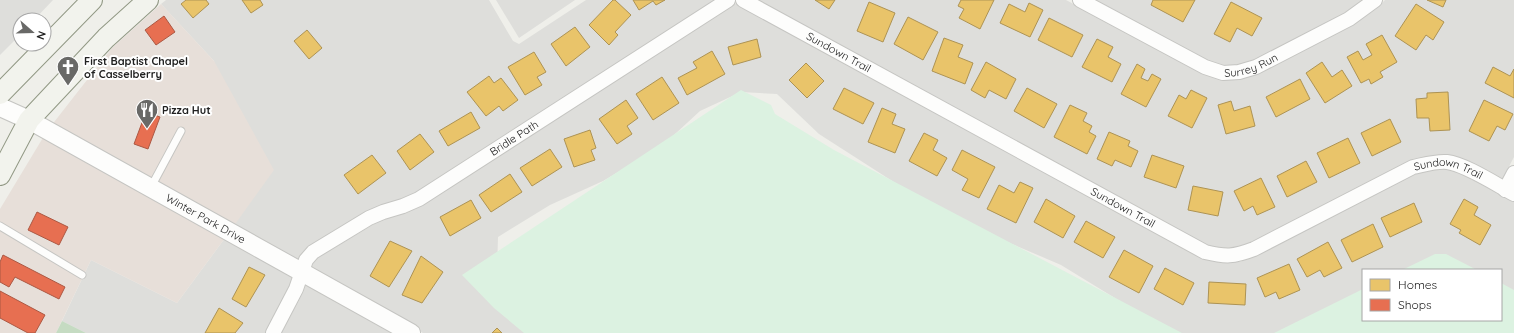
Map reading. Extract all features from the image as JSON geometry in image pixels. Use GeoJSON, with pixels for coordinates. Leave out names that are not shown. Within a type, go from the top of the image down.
{"type":"FeatureCollection","features":[{"type":"Feature","properties":{"kind":"main road"},"geometry":{"type":"LineString","coordinates":[[0,94],[92,0]]}},
{"type":"Feature","properties":{"kind":"main road"},"geometry":{"type":"LineString","coordinates":[[0,175],[29,120],[106,38],[148,0]]}},
{"type":"Feature","properties":{"kind":"street","name":"Bridle Path"},"geometry":{"type":"LineString","coordinates":[[273,333],[296,289],[306,260],[314,252],[369,218],[419,199],[728,0]]}},
{"type":"Feature","properties":{"kind":"street","name":"Sundown Trail"},"geometry":{"type":"LineString","coordinates":[[743,0],[1205,252],[1222,256],[1237,256],[1254,250],[1413,167],[1429,163],[1446,162],[1461,166],[1509,192]]}},
{"type":"Feature","properties":{"kind":"street","name":"Surrey Run"},"geometry":{"type":"LineString","coordinates":[[1080,0],[1204,67],[1223,72],[1239,72],[1256,67],[1349,19],[1375,0]]}},
{"type":"Feature","properties":{"kind":"street","name":"Winter Park Drive"},"geometry":{"type":"LineString","coordinates":[[0,107],[29,120],[150,189],[411,333]]}},
{"type":"Feature","properties":{"kind":"street"},"geometry":{"type":"LineString","coordinates":[[1509,192],[1514,173]]}},
{"type":"Feature","properties":{"kind":"lane"},"geometry":{"type":"LineString","coordinates":[[150,189],[181,131]]}},
{"type":"Feature","properties":{"kind":"lane"},"geometry":{"type":"LineString","coordinates":[[0,226],[82,275]]}},
{"type":"Feature","properties":{"kind":"shaded area"},"geometry":{"type":"Polygon","coordinates":[[[0,0],[53,0],[42,12],[12,12],[12,43],[0,55],[0,0]]]}},
{"type":"Feature","properties":{"kind":"shaded area"},"geometry":{"type":"Polygon","coordinates":[[[166,0],[489,0],[513,41],[519,44],[586,0],[715,0],[415,193],[400,200],[365,212],[301,256],[298,262],[233,227],[214,61],[161,4],[166,0]]]}},
{"type":"Feature","properties":{"kind":"shaded area"},"geometry":{"type":"Polygon","coordinates":[[[496,0],[575,0],[519,38],[496,0]]]}},
{"type":"Feature","properties":{"kind":"shaded area"},"geometry":{"type":"Polygon","coordinates":[[[757,0],[1066,0],[1201,73],[1260,73],[1353,25],[1376,9],[1385,0],[1514,0],[1514,157],[1502,180],[1448,156],[1235,249],[1222,249],[1207,246],[757,0]]]}},
{"type":"Feature","properties":{"kind":"shaded area"},"geometry":{"type":"Polygon","coordinates":[[[1094,0],[1364,0],[1345,13],[1253,61],[1237,65],[1223,66],[1207,61],[1094,0]]]}},
{"type":"Feature","properties":{"kind":"shaded area"},"geometry":{"type":"Polygon","coordinates":[[[736,3],[1204,258],[1222,262],[1240,262],[1258,255],[1416,173],[1446,168],[1458,172],[1514,202],[1514,310],[1502,305],[1502,269],[1362,269],[1362,304],[1295,333],[1172,333],[1061,265],[968,225],[900,186],[819,134],[777,94],[741,92],[700,111],[662,146],[603,181],[550,205],[498,237],[497,271],[565,333],[423,333],[311,269],[319,257],[386,217],[406,212],[423,204],[736,3]]]}},
{"type":"Feature","properties":{"kind":"shaded area"},"geometry":{"type":"Polygon","coordinates":[[[161,4],[214,61],[274,170],[233,227],[51,126],[112,48],[161,4]]]}},
{"type":"Feature","properties":{"kind":"shaded area"},"geometry":{"type":"Polygon","coordinates":[[[44,136],[225,238],[177,303],[91,260],[56,333],[0,333],[0,209],[44,136]]]}},
{"type":"Feature","properties":{"kind":"shaded area"},"geometry":{"type":"Polygon","coordinates":[[[225,238],[293,275],[290,287],[265,333],[86,333],[62,321],[91,260],[177,303],[225,238]]]}},
{"type":"Feature","properties":{"kind":"shaded area"},"geometry":{"type":"Polygon","coordinates":[[[306,282],[398,333],[281,333],[303,293],[306,282]]]}},
{"type":"Feature","properties":{"kind":"green space"},"geometry":{"type":"Polygon","coordinates":[[[741,90],[771,105],[775,114],[834,150],[1182,333],[524,333],[494,308],[462,275],[741,90]]]}},
{"type":"Feature","properties":{"kind":"green space"},"geometry":{"type":"Polygon","coordinates":[[[1435,254],[1446,254],[1475,269],[1404,269],[1435,254]]]}},
{"type":"Feature","properties":{"kind":"green space"},"geometry":{"type":"Polygon","coordinates":[[[1502,284],[1514,290],[1514,333],[1274,333],[1362,289],[1362,321],[1502,321],[1502,284]]]}},
{"type":"Feature","properties":{"kind":"green space"},"geometry":{"type":"Polygon","coordinates":[[[62,321],[86,333],[56,333],[62,321]]]}},
{"type":"Feature","properties":{"kind":"building: Homes"},"geometry":{"type":"Polygon","coordinates":[[[186,0],[206,0],[209,4],[193,18],[181,4],[186,0]]]}},
{"type":"Feature","properties":{"kind":"building: Homes"},"geometry":{"type":"Polygon","coordinates":[[[242,0],[260,0],[263,5],[251,13],[242,0]]]}},
{"type":"Feature","properties":{"kind":"building: Homes"},"geometry":{"type":"Polygon","coordinates":[[[613,0],[615,0],[631,15],[615,32],[618,35],[609,45],[589,25],[613,0]]]}},
{"type":"Feature","properties":{"kind":"building: Homes"},"geometry":{"type":"Polygon","coordinates":[[[633,0],[665,0],[656,5],[653,1],[639,10],[633,0]]]}},
{"type":"Feature","properties":{"kind":"building: Homes"},"geometry":{"type":"Polygon","coordinates":[[[815,0],[835,0],[829,9],[815,0]]]}},
{"type":"Feature","properties":{"kind":"building: Homes"},"geometry":{"type":"Polygon","coordinates":[[[961,0],[994,0],[980,29],[959,18],[964,9],[958,6],[961,0]]]}},
{"type":"Feature","properties":{"kind":"building: Homes"},"geometry":{"type":"Polygon","coordinates":[[[1153,0],[1195,0],[1183,22],[1151,5],[1153,0]]]}},
{"type":"Feature","properties":{"kind":"building: Homes"},"geometry":{"type":"Polygon","coordinates":[[[1427,0],[1446,0],[1443,7],[1427,0]]]}},
{"type":"Feature","properties":{"kind":"building: Homes"},"geometry":{"type":"Polygon","coordinates":[[[869,2],[895,13],[883,42],[857,31],[869,2]]]}},
{"type":"Feature","properties":{"kind":"building: Homes"},"geometry":{"type":"Polygon","coordinates":[[[1231,2],[1262,18],[1252,36],[1237,28],[1230,42],[1214,34],[1231,2]]]}},
{"type":"Feature","properties":{"kind":"building: Homes"},"geometry":{"type":"Polygon","coordinates":[[[1029,3],[1043,10],[1030,37],[1000,23],[1009,4],[1025,12],[1029,3]]]}},
{"type":"Feature","properties":{"kind":"building: Homes"},"geometry":{"type":"Polygon","coordinates":[[[1416,4],[1444,22],[1433,40],[1426,35],[1416,50],[1395,36],[1416,4]]]}},
{"type":"Feature","properties":{"kind":"building: Homes"},"geometry":{"type":"Polygon","coordinates":[[[908,17],[938,32],[923,60],[894,44],[908,17]]]}},
{"type":"Feature","properties":{"kind":"building: Homes"},"geometry":{"type":"Polygon","coordinates":[[[1049,18],[1083,35],[1072,57],[1038,40],[1049,18]]]}},
{"type":"Feature","properties":{"kind":"building: Homes"},"geometry":{"type":"Polygon","coordinates":[[[575,27],[590,47],[566,66],[551,44],[575,27]]]}},
{"type":"Feature","properties":{"kind":"building: Homes"},"geometry":{"type":"Polygon","coordinates":[[[307,30],[322,48],[309,59],[294,41],[307,30]]]}},
{"type":"Feature","properties":{"kind":"building: Homes"},"geometry":{"type":"Polygon","coordinates":[[[1382,35],[1397,62],[1380,72],[1383,77],[1371,84],[1369,79],[1361,83],[1347,57],[1358,51],[1363,60],[1372,55],[1366,44],[1382,35]]]}},
{"type":"Feature","properties":{"kind":"building: Homes"},"geometry":{"type":"Polygon","coordinates":[[[944,38],[963,45],[958,57],[973,63],[965,84],[932,71],[944,38]]]}},
{"type":"Feature","properties":{"kind":"building: Homes"},"geometry":{"type":"Polygon","coordinates":[[[757,39],[761,57],[733,65],[728,47],[757,39]]]}},
{"type":"Feature","properties":{"kind":"building: Homes"},"geometry":{"type":"Polygon","coordinates":[[[1097,39],[1113,47],[1108,57],[1121,64],[1112,82],[1082,67],[1097,39]]]}},
{"type":"Feature","properties":{"kind":"building: Homes"},"geometry":{"type":"Polygon","coordinates":[[[712,51],[725,74],[687,95],[678,78],[697,68],[693,62],[712,51]]]}},
{"type":"Feature","properties":{"kind":"building: Homes"},"geometry":{"type":"Polygon","coordinates":[[[534,52],[546,72],[537,77],[542,85],[525,95],[508,67],[534,52]]]}},
{"type":"Feature","properties":{"kind":"building: Homes"},"geometry":{"type":"Polygon","coordinates":[[[986,62],[1016,79],[1006,99],[989,90],[985,98],[971,90],[986,62]]]}},
{"type":"Feature","properties":{"kind":"building: Homes"},"geometry":{"type":"Polygon","coordinates":[[[1322,62],[1332,77],[1342,70],[1352,86],[1325,103],[1306,73],[1322,62]]]}},
{"type":"Feature","properties":{"kind":"building: Homes"},"geometry":{"type":"Polygon","coordinates":[[[806,63],[824,81],[807,98],[789,80],[806,63]]]}},
{"type":"Feature","properties":{"kind":"building: Homes"},"geometry":{"type":"Polygon","coordinates":[[[1137,64],[1145,69],[1141,78],[1148,81],[1152,74],[1161,79],[1146,107],[1121,94],[1137,64]]]}},
{"type":"Feature","properties":{"kind":"building: Homes"},"geometry":{"type":"Polygon","coordinates":[[[1493,67],[1510,76],[1514,69],[1514,98],[1485,83],[1493,67]]]}},
{"type":"Feature","properties":{"kind":"building: Homes"},"geometry":{"type":"Polygon","coordinates":[[[489,76],[494,83],[501,78],[518,100],[503,111],[499,106],[486,116],[467,92],[489,76]]]}},
{"type":"Feature","properties":{"kind":"building: Homes"},"geometry":{"type":"Polygon","coordinates":[[[662,77],[679,103],[653,120],[636,94],[662,77]]]}},
{"type":"Feature","properties":{"kind":"building: Homes"},"geometry":{"type":"Polygon","coordinates":[[[1300,79],[1310,99],[1276,117],[1266,97],[1300,79]]]}},
{"type":"Feature","properties":{"kind":"building: Homes"},"geometry":{"type":"Polygon","coordinates":[[[844,88],[874,103],[863,124],[833,109],[844,88]]]}},
{"type":"Feature","properties":{"kind":"building: Homes"},"geometry":{"type":"Polygon","coordinates":[[[1027,88],[1057,104],[1044,128],[1014,111],[1027,88]]]}},
{"type":"Feature","properties":{"kind":"building: Homes"},"geometry":{"type":"Polygon","coordinates":[[[1191,90],[1207,98],[1192,128],[1168,116],[1179,95],[1186,99],[1191,90]]]}},
{"type":"Feature","properties":{"kind":"building: Homes"},"geometry":{"type":"Polygon","coordinates":[[[1448,92],[1450,130],[1430,131],[1429,118],[1417,118],[1416,99],[1427,98],[1427,93],[1448,92]]]}},
{"type":"Feature","properties":{"kind":"building: Homes"},"geometry":{"type":"Polygon","coordinates":[[[626,100],[638,118],[627,126],[632,134],[617,144],[599,119],[626,100]]]}},
{"type":"Feature","properties":{"kind":"building: Homes"},"geometry":{"type":"Polygon","coordinates":[[[1484,100],[1513,114],[1505,130],[1497,126],[1489,141],[1469,131],[1484,100]]]}},
{"type":"Feature","properties":{"kind":"building: Homes"},"geometry":{"type":"Polygon","coordinates":[[[1231,101],[1234,111],[1250,106],[1255,126],[1226,134],[1218,105],[1231,101]]]}},
{"type":"Feature","properties":{"kind":"building: Homes"},"geometry":{"type":"Polygon","coordinates":[[[1070,105],[1087,113],[1083,121],[1092,126],[1089,132],[1096,136],[1087,154],[1054,137],[1070,105]]]}},
{"type":"Feature","properties":{"kind":"building: Homes"},"geometry":{"type":"Polygon","coordinates":[[[882,108],[896,114],[892,124],[905,129],[895,153],[868,142],[882,108]]]}},
{"type":"Feature","properties":{"kind":"building: Homes"},"geometry":{"type":"Polygon","coordinates":[[[471,112],[480,128],[448,146],[439,131],[471,112]]]}},
{"type":"Feature","properties":{"kind":"building: Homes"},"geometry":{"type":"Polygon","coordinates":[[[1390,119],[1401,142],[1372,156],[1361,133],[1390,119]]]}},
{"type":"Feature","properties":{"kind":"building: Homes"},"geometry":{"type":"Polygon","coordinates":[[[590,130],[596,148],[591,150],[595,160],[574,167],[564,139],[590,130]]]}},
{"type":"Feature","properties":{"kind":"building: Homes"},"geometry":{"type":"Polygon","coordinates":[[[1109,132],[1130,141],[1128,146],[1138,151],[1131,167],[1115,160],[1112,166],[1097,159],[1109,132]]]}},
{"type":"Feature","properties":{"kind":"building: Homes"},"geometry":{"type":"Polygon","coordinates":[[[924,133],[938,140],[933,150],[947,158],[937,176],[909,161],[924,133]]]}},
{"type":"Feature","properties":{"kind":"building: Homes"},"geometry":{"type":"Polygon","coordinates":[[[420,134],[434,152],[410,170],[397,151],[420,134]]]}},
{"type":"Feature","properties":{"kind":"building: Homes"},"geometry":{"type":"Polygon","coordinates":[[[1348,138],[1360,163],[1329,178],[1317,153],[1348,138]]]}},
{"type":"Feature","properties":{"kind":"building: Homes"},"geometry":{"type":"Polygon","coordinates":[[[550,149],[562,167],[532,186],[520,168],[550,149]]]}},
{"type":"Feature","properties":{"kind":"building: Homes"},"geometry":{"type":"Polygon","coordinates":[[[962,150],[995,167],[979,198],[962,190],[968,179],[952,170],[962,150]]]}},
{"type":"Feature","properties":{"kind":"building: Homes"},"geometry":{"type":"Polygon","coordinates":[[[372,155],[386,173],[358,194],[344,175],[372,155]]]}},
{"type":"Feature","properties":{"kind":"building: Homes"},"geometry":{"type":"Polygon","coordinates":[[[1152,155],[1184,166],[1176,188],[1144,177],[1152,155]]]}},
{"type":"Feature","properties":{"kind":"building: Homes"},"geometry":{"type":"Polygon","coordinates":[[[1306,161],[1317,182],[1287,197],[1277,176],[1306,161]]]}},
{"type":"Feature","properties":{"kind":"building: Homes"},"geometry":{"type":"Polygon","coordinates":[[[510,174],[522,192],[491,212],[479,195],[510,174]]]}},
{"type":"Feature","properties":{"kind":"building: Homes"},"geometry":{"type":"Polygon","coordinates":[[[1261,178],[1275,207],[1257,215],[1253,206],[1244,211],[1234,191],[1261,178]]]}},
{"type":"Feature","properties":{"kind":"building: Homes"},"geometry":{"type":"Polygon","coordinates":[[[1020,182],[1033,188],[1016,223],[987,209],[999,185],[1014,193],[1020,182]]]}},
{"type":"Feature","properties":{"kind":"building: Homes"},"geometry":{"type":"Polygon","coordinates":[[[1193,186],[1223,192],[1218,216],[1188,210],[1193,186]]]}},
{"type":"Feature","properties":{"kind":"building: Homes"},"geometry":{"type":"Polygon","coordinates":[[[1046,199],[1075,216],[1063,238],[1034,222],[1046,199]]]}},
{"type":"Feature","properties":{"kind":"building: Homes"},"geometry":{"type":"Polygon","coordinates":[[[1464,199],[1478,207],[1474,215],[1491,225],[1480,245],[1459,233],[1461,230],[1450,224],[1464,199]]]}},
{"type":"Feature","properties":{"kind":"building: Homes"},"geometry":{"type":"Polygon","coordinates":[[[471,200],[481,218],[450,236],[440,217],[471,200]]]}},
{"type":"Feature","properties":{"kind":"building: Homes"},"geometry":{"type":"Polygon","coordinates":[[[1414,203],[1422,222],[1390,237],[1381,218],[1414,203]]]}},
{"type":"Feature","properties":{"kind":"building: Homes"},"geometry":{"type":"Polygon","coordinates":[[[1086,221],[1115,237],[1103,258],[1074,242],[1086,221]]]}},
{"type":"Feature","properties":{"kind":"building: Homes"},"geometry":{"type":"Polygon","coordinates":[[[1373,224],[1383,247],[1352,262],[1341,240],[1373,224]]]}},
{"type":"Feature","properties":{"kind":"building: Homes"},"geometry":{"type":"Polygon","coordinates":[[[390,241],[412,251],[389,287],[370,276],[390,241]]]}},
{"type":"Feature","properties":{"kind":"building: Homes"},"geometry":{"type":"Polygon","coordinates":[[[1328,242],[1342,268],[1324,277],[1320,270],[1307,277],[1297,259],[1328,242]]]}},
{"type":"Feature","properties":{"kind":"building: Homes"},"geometry":{"type":"Polygon","coordinates":[[[1124,250],[1153,266],[1139,293],[1109,277],[1124,250]]]}},
{"type":"Feature","properties":{"kind":"building: Homes"},"geometry":{"type":"Polygon","coordinates":[[[421,256],[443,272],[422,303],[402,295],[421,256]]]}},
{"type":"Feature","properties":{"kind":"building: Homes"},"geometry":{"type":"Polygon","coordinates":[[[1289,264],[1300,290],[1279,299],[1276,292],[1265,297],[1257,278],[1289,264]]]}},
{"type":"Feature","properties":{"kind":"building: Homes"},"geometry":{"type":"Polygon","coordinates":[[[249,267],[265,275],[246,307],[232,299],[249,267]]]}},
{"type":"Feature","properties":{"kind":"building: Homes"},"geometry":{"type":"Polygon","coordinates":[[[1165,268],[1194,283],[1183,305],[1154,289],[1165,268]]]}},
{"type":"Feature","properties":{"kind":"building: Homes"},"geometry":{"type":"Polygon","coordinates":[[[1209,282],[1246,284],[1245,305],[1208,303],[1209,282]]]}},
{"type":"Feature","properties":{"kind":"building: Homes"},"geometry":{"type":"Polygon","coordinates":[[[219,308],[243,323],[235,333],[205,333],[219,308]]]}},
{"type":"Feature","properties":{"kind":"building: Homes"},"geometry":{"type":"Polygon","coordinates":[[[497,328],[502,333],[492,333],[497,328]]]}},
{"type":"Feature","properties":{"kind":"building: Shops"},"geometry":{"type":"Polygon","coordinates":[[[164,16],[175,32],[156,45],[145,30],[164,16]]]}},
{"type":"Feature","properties":{"kind":"building: Shops","name":"Pizza Hut"},"geometry":{"type":"Polygon","coordinates":[[[146,112],[160,117],[148,149],[134,144],[146,112]]]}},
{"type":"Feature","properties":{"kind":"building: Shops"},"geometry":{"type":"Polygon","coordinates":[[[37,212],[68,227],[59,245],[28,230],[37,212]]]}},
{"type":"Feature","properties":{"kind":"building: Shops"},"geometry":{"type":"Polygon","coordinates":[[[3,255],[65,287],[59,299],[15,277],[9,287],[0,282],[0,262],[3,255]]]}},
{"type":"Feature","properties":{"kind":"building: Shops"},"geometry":{"type":"Polygon","coordinates":[[[0,291],[45,315],[35,333],[28,333],[0,318],[0,291]]]}},
{"type":"Feature","properties":{"kind":"place","name":"First Baptist Chapel of Casselberry"},"geometry":{"type":"Point","coordinates":[68,86]}},
{"type":"Feature","properties":{"kind":"place","name":"Pizza Hut"},"geometry":{"type":"Point","coordinates":[147,130]}}]}
